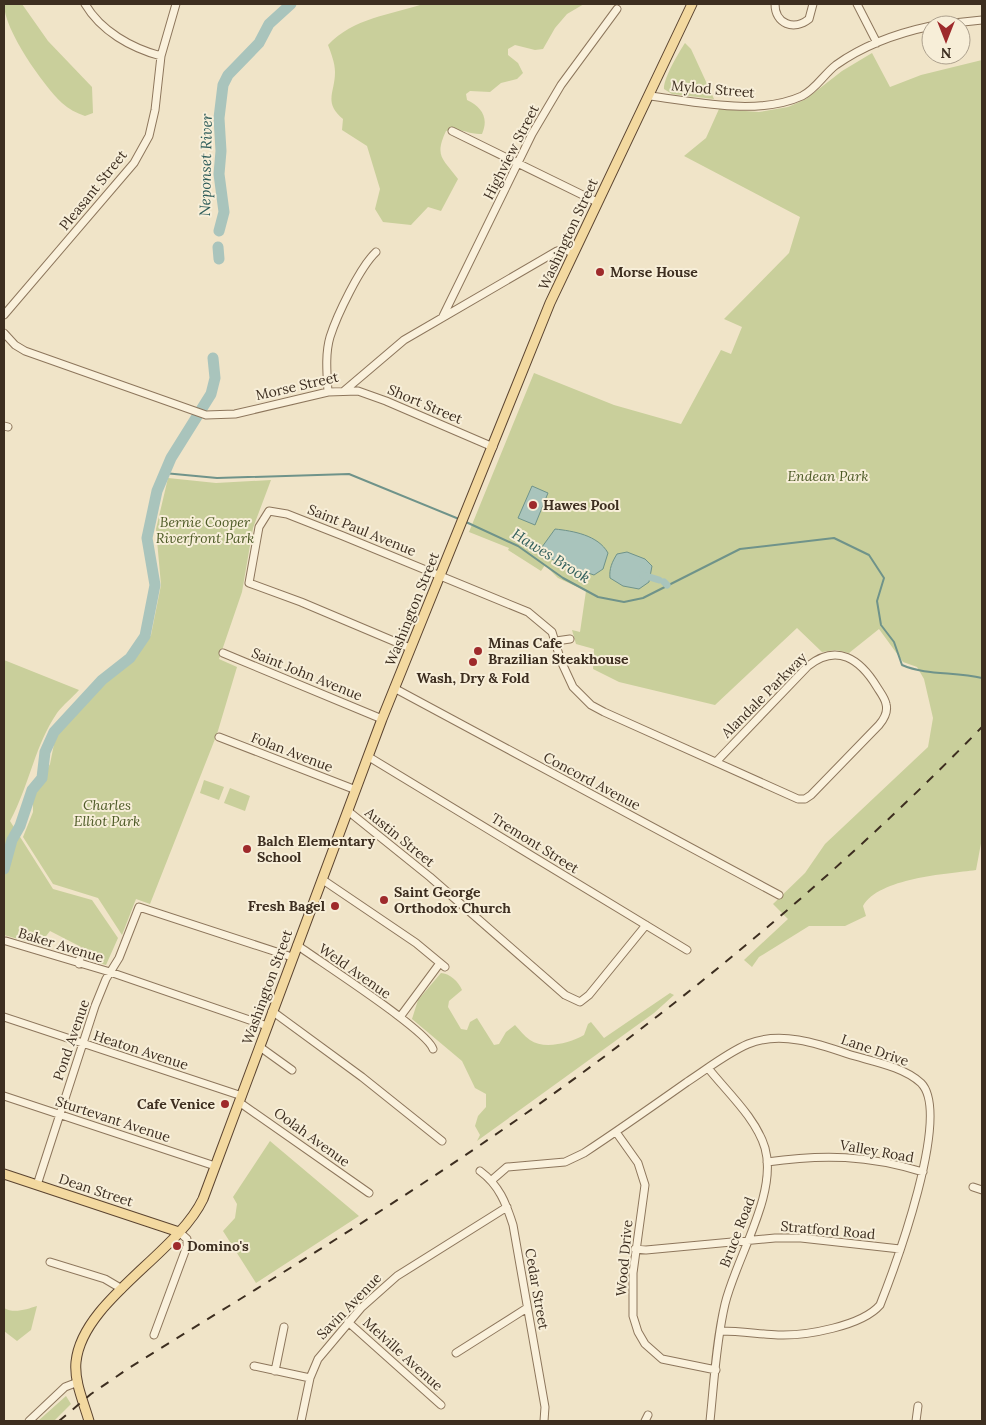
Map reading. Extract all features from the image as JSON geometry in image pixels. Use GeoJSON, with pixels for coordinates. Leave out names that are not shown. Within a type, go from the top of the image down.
{"type":"FeatureCollection","features":[{"type":"Feature","properties":{"kind":"main road","name":"Washington Street"},"geometry":{"type":"LineString","coordinates":[[89,1421],[78,1382],[76,1363],[82,1339],[91,1324],[122,1289],[179,1232],[199,1208],[296,945],[394,688],[440,574],[573,253],[650,96],[692,4]]}},
{"type":"Feature","properties":{"kind":"main road","name":"Dean Street"},"geometry":{"type":"LineString","coordinates":[[4,1174],[179,1232]]}},
{"type":"Feature","properties":{"kind":"street"},"geometry":{"type":"LineString","coordinates":[[84,4],[94,18],[108,31],[130,44],[161,56]]}},
{"type":"Feature","properties":{"kind":"street","name":"Pleasant Street"},"geometry":{"type":"LineString","coordinates":[[4,315],[134,163],[149,136],[153,121],[161,56],[176,4]]}},
{"type":"Feature","properties":{"kind":"street"},"geometry":{"type":"LineString","coordinates":[[775,4],[777,16],[781,21],[792,25],[799,25],[809,19],[813,4]]}},
{"type":"Feature","properties":{"kind":"street"},"geometry":{"type":"LineString","coordinates":[[857,4],[877,43]]}},
{"type":"Feature","properties":{"kind":"street","name":"Highview Street"},"geometry":{"type":"LineString","coordinates":[[443,316],[518,163],[554,96],[617,9]]}},
{"type":"Feature","properties":{"kind":"street","name":"Mylod Street"},"geometry":{"type":"LineString","coordinates":[[650,96],[753,106],[785,102],[804,95],[845,58],[904,32],[921,28]]}},
{"type":"Feature","properties":{"kind":"street"},"geometry":{"type":"LineString","coordinates":[[452,130],[597,202]]}},
{"type":"Feature","properties":{"kind":"street","name":"Morse Street"},"geometry":{"type":"LineString","coordinates":[[4,334],[15,345],[25,351],[206,415],[235,414],[328,392],[344,391],[395,346],[443,316],[557,251],[563,249],[573,253]]}},
{"type":"Feature","properties":{"kind":"street"},"geometry":{"type":"LineString","coordinates":[[328,392],[326,376],[330,338],[366,262],[376,252]]}},
{"type":"Feature","properties":{"kind":"street","name":"Short Street"},"geometry":{"type":"LineString","coordinates":[[344,391],[358,391],[386,400],[493,447]]}},
{"type":"Feature","properties":{"kind":"street","name":"Saint Paul Avenue"},"geometry":{"type":"LineString","coordinates":[[410,648],[308,605],[249,583],[259,527],[269,511],[275,511],[440,574]]}},
{"type":"Feature","properties":{"kind":"street","name":"Alandale Parkway"},"geometry":{"type":"LineString","coordinates":[[440,574],[528,612],[546,626],[556,641],[568,678],[573,687],[591,704],[716,762],[798,799],[805,799],[879,725],[885,715],[886,702],[871,678],[852,659],[837,655],[820,657],[808,666],[716,762]]}},
{"type":"Feature","properties":{"kind":"street"},"geometry":{"type":"LineString","coordinates":[[556,641],[570,639]]}},
{"type":"Feature","properties":{"kind":"street","name":"Saint John Avenue"},"geometry":{"type":"LineString","coordinates":[[224,652],[382,719]]}},
{"type":"Feature","properties":{"kind":"street","name":"Concord Avenue"},"geometry":{"type":"LineString","coordinates":[[394,688],[779,895]]}},
{"type":"Feature","properties":{"kind":"street","name":"Folan Avenue"},"geometry":{"type":"LineString","coordinates":[[218,737],[356,790]]}},
{"type":"Feature","properties":{"kind":"street","name":"Tremont Street"},"geometry":{"type":"LineString","coordinates":[[369,756],[688,950]]}},
{"type":"Feature","properties":{"kind":"street","name":"Austin Street"},"geometry":{"type":"LineString","coordinates":[[348,811],[430,877],[573,1000],[580,1002],[589,995],[646,926]]}},
{"type":"Feature","properties":{"kind":"street"},"geometry":{"type":"LineString","coordinates":[[322,880],[443,965],[400,1017]]}},
{"type":"Feature","properties":{"kind":"street","name":"Pond Avenue"},"geometry":{"type":"LineString","coordinates":[[37,1185],[82,1044],[110,972],[119,958],[139,908],[292,957]]}},
{"type":"Feature","properties":{"kind":"street","name":"Baker Avenue"},"geometry":{"type":"LineString","coordinates":[[6,941],[110,972],[266,1026]]}},
{"type":"Feature","properties":{"kind":"street","name":"Weld Avenue"},"geometry":{"type":"LineString","coordinates":[[296,945],[400,1017],[428,1040],[433,1049]]}},
{"type":"Feature","properties":{"kind":"street"},"geometry":{"type":"LineString","coordinates":[[79,964],[81,952]]}},
{"type":"Feature","properties":{"kind":"street"},"geometry":{"type":"LineString","coordinates":[[272,1011],[362,1077],[442,1141]]}},
{"type":"Feature","properties":{"kind":"street","name":"Heaton Avenue"},"geometry":{"type":"LineString","coordinates":[[4,1017],[240,1099]]}},
{"type":"Feature","properties":{"kind":"street","name":"Lane Drive"},"geometry":{"type":"LineString","coordinates":[[492,1180],[507,1167],[565,1162],[584,1153],[708,1068],[749,1044],[769,1039],[814,1042],[899,1071],[923,1085],[930,1105],[931,1123],[922,1172],[900,1249],[880,1304],[874,1312],[862,1319],[837,1326],[781,1335],[720,1330]]}},
{"type":"Feature","properties":{"kind":"street"},"geometry":{"type":"LineString","coordinates":[[260,1046],[292,1070]]}},
{"type":"Feature","properties":{"kind":"street","name":"Bruce Road"},"geometry":{"type":"LineString","coordinates":[[708,1068],[754,1127],[765,1148],[767,1162],[767,1188],[729,1287],[720,1330],[710,1421]]}},
{"type":"Feature","properties":{"kind":"street","name":"Sturtevant Avenue"},"geometry":{"type":"LineString","coordinates":[[4,1096],[215,1166]]}},
{"type":"Feature","properties":{"kind":"street","name":"Oolah Avenue"},"geometry":{"type":"LineString","coordinates":[[240,1099],[369,1193]]}},
{"type":"Feature","properties":{"kind":"street","name":"Wood Drive"},"geometry":{"type":"LineString","coordinates":[[616,1132],[638,1163],[645,1185],[635,1249],[633,1316],[645,1344],[662,1359],[716,1370]]}},
{"type":"Feature","properties":{"kind":"street","name":"Valley Road"},"geometry":{"type":"LineString","coordinates":[[767,1162],[806,1156],[841,1156],[896,1164],[922,1172]]}},
{"type":"Feature","properties":{"kind":"street","name":"Cedar Street"},"geometry":{"type":"LineString","coordinates":[[480,1171],[492,1180],[507,1207],[518,1254],[545,1407],[544,1421]]}},
{"type":"Feature","properties":{"kind":"street"},"geometry":{"type":"LineString","coordinates":[[973,1187],[982,1190]]}},
{"type":"Feature","properties":{"kind":"street","name":"Savin Avenue"},"geometry":{"type":"LineString","coordinates":[[301,1421],[310,1378],[318,1359],[348,1322],[397,1276],[507,1207]]}},
{"type":"Feature","properties":{"kind":"street"},"geometry":{"type":"LineString","coordinates":[[154,1335],[187,1246],[187,1239],[179,1232]]}},
{"type":"Feature","properties":{"kind":"street","name":"Stratford Road"},"geometry":{"type":"LineString","coordinates":[[635,1249],[677,1248],[801,1238],[900,1249]]}},
{"type":"Feature","properties":{"kind":"street"},"geometry":{"type":"LineString","coordinates":[[50,1262],[105,1279],[122,1289]]}},
{"type":"Feature","properties":{"kind":"street"},"geometry":{"type":"LineString","coordinates":[[456,1353],[527,1308]]}},
{"type":"Feature","properties":{"kind":"street","name":"Melville Avenue"},"geometry":{"type":"LineString","coordinates":[[348,1322],[441,1405]]}},
{"type":"Feature","properties":{"kind":"street"},"geometry":{"type":"LineString","coordinates":[[274,1371],[284,1327]]}},
{"type":"Feature","properties":{"kind":"street"},"geometry":{"type":"LineString","coordinates":[[254,1366],[310,1378]]}},
{"type":"Feature","properties":{"kind":"street"},"geometry":{"type":"LineString","coordinates":[[29,1421],[65,1387],[78,1382]]}},
{"type":"Feature","properties":{"kind":"street"},"geometry":{"type":"LineString","coordinates":[[916,1421],[918,1406]]}},
{"type":"Feature","properties":{"kind":"green space"},"geometry":{"type":"Polygon","coordinates":[[[4,4],[22,4],[48,41],[92,87],[93,113],[85,116],[70,109],[45,84],[17,42],[10,28],[4,4]]]}},
{"type":"Feature","properties":{"kind":"green space"},"geometry":{"type":"Polygon","coordinates":[[[423,4],[584,4],[567,14],[555,28],[543,49],[535,50],[515,45],[508,49],[508,55],[518,63],[523,73],[517,79],[501,83],[490,92],[470,91],[466,94],[467,100],[477,106],[483,114],[484,128],[482,134],[455,130],[446,131],[442,140],[442,157],[458,179],[441,211],[428,207],[411,225],[383,222],[375,209],[380,189],[367,146],[342,130],[343,119],[333,107],[332,97],[335,69],[328,45],[338,36],[360,23],[423,4]]]}},
{"type":"Feature","properties":{"kind":"green space"},"geometry":{"type":"Polygon","coordinates":[[[685,43],[691,49],[714,99],[672,94],[664,89],[669,72],[685,43]]]}},
{"type":"Feature","properties":{"kind":"green space","name":"Endean Park"},"geometry":{"type":"Polygon","coordinates":[[[872,53],[890,87],[921,75],[962,65],[971,65],[971,63],[982,60],[982,838],[976,870],[914,879],[883,889],[871,897],[863,906],[866,916],[845,926],[809,926],[759,957],[752,967],[744,960],[788,919],[773,904],[805,873],[825,844],[928,747],[933,718],[924,679],[917,667],[903,662],[879,629],[849,653],[836,650],[822,652],[797,628],[715,705],[619,682],[593,669],[594,649],[576,644],[572,630],[580,632],[586,591],[558,578],[545,565],[541,571],[508,550],[509,548],[469,532],[534,373],[614,405],[681,424],[721,350],[731,354],[742,327],[724,319],[789,253],[800,217],[684,156],[706,138],[719,109],[759,112],[788,107],[806,99],[842,71],[872,53]]]}},
{"type":"Feature","properties":{"kind":"green space"},"geometry":{"type":"Polygon","coordinates":[[[168,478],[216,483],[271,480],[253,528],[242,592],[219,659],[237,667],[217,734],[150,904],[136,899],[122,935],[98,898],[53,884],[23,837],[33,812],[33,800],[38,786],[50,764],[56,734],[98,689],[135,659],[151,635],[161,585],[156,529],[168,478]]]}},
{"type":"Feature","properties":{"kind":"green space"},"geometry":{"type":"Polygon","coordinates":[[[4,660],[79,690],[59,710],[49,725],[17,808],[10,821],[53,889],[92,900],[118,938],[106,965],[85,959],[85,949],[50,931],[39,945],[4,935],[4,660]]]}},
{"type":"Feature","properties":{"kind":"green space"},"geometry":{"type":"Polygon","coordinates":[[[204,780],[224,787],[219,800],[200,793],[204,780]]]}},
{"type":"Feature","properties":{"kind":"green space"},"geometry":{"type":"Polygon","coordinates":[[[230,788],[250,796],[245,811],[224,803],[230,788]]]}},
{"type":"Feature","properties":{"kind":"green space"},"geometry":{"type":"Polygon","coordinates":[[[441,973],[453,978],[462,990],[449,1001],[448,1007],[461,1029],[467,1030],[470,1022],[477,1018],[494,1045],[499,1044],[506,1032],[515,1025],[530,1040],[542,1045],[564,1043],[578,1038],[584,1035],[588,1024],[591,1022],[604,1038],[670,993],[674,995],[654,1013],[477,1141],[480,1135],[475,1126],[478,1116],[486,1107],[486,1094],[475,1088],[462,1061],[412,1019],[418,1000],[441,973]]]}},
{"type":"Feature","properties":{"kind":"green space"},"geometry":{"type":"Polygon","coordinates":[[[270,1141],[359,1216],[256,1283],[223,1231],[235,1218],[237,1204],[233,1197],[270,1141]]]}},
{"type":"Feature","properties":{"kind":"green space"},"geometry":{"type":"Polygon","coordinates":[[[37,1306],[31,1330],[17,1341],[4,1331],[4,1308],[16,1311],[37,1306]]]}},
{"type":"Feature","properties":{"kind":"green space"},"geometry":{"type":"Polygon","coordinates":[[[66,1396],[71,1404],[54,1421],[38,1421],[66,1396]]]}},
{"type":"Feature","properties":{"kind":"water","name":"Hawes Pool"},"geometry":{"type":"Polygon","coordinates":[[[532,486],[548,493],[535,525],[518,518],[532,486]]]}},
{"type":"Feature","properties":{"kind":"water"},"geometry":{"type":"Polygon","coordinates":[[[555,529],[584,535],[592,538],[604,547],[608,553],[603,569],[594,575],[561,564],[543,552],[542,547],[555,529]]]}},
{"type":"Feature","properties":{"kind":"water"},"geometry":{"type":"Polygon","coordinates":[[[627,552],[645,559],[652,566],[649,582],[639,589],[623,586],[610,578],[611,566],[617,554],[627,552]]]}},
{"type":"Feature","properties":{"kind":"waterway","name":"Neponset River"},"geometry":{"type":"LineString","coordinates":[[219,231],[224,212],[219,174],[221,151],[219,118],[223,85],[228,75],[259,43],[269,24],[291,4]]}},
{"type":"Feature","properties":{"kind":"waterway","name":"Neponset River"},"geometry":{"type":"LineString","coordinates":[[218,247],[219,259]]}},
{"type":"Feature","properties":{"kind":"waterway","name":"Neponset River"},"geometry":{"type":"LineString","coordinates":[[4,869],[12,840],[20,826],[32,790],[42,778],[45,752],[54,732],[102,680],[130,658],[145,636],[155,585],[147,538],[157,491],[171,458],[211,394],[215,378],[213,358]]}},
{"type":"Feature","properties":{"kind":"waterway","name":"Hawes Brook"},"geometry":{"type":"LineString","coordinates":[[164,473],[217,478],[349,474],[459,519]]}},
{"type":"Feature","properties":{"kind":"waterway","name":"Hawes Brook"},"geometry":{"type":"LineString","coordinates":[[466,522],[518,546],[563,578],[598,597],[624,602],[643,598],[740,549],[834,538],[869,555],[884,578],[877,601],[881,625],[894,642],[902,665],[921,671],[982,678]]}},
{"type":"Feature","properties":{"kind":"waterway"},"geometry":{"type":"LineString","coordinates":[[643,575],[659,580]]}},
{"type":"Feature","properties":{"kind":"waterway","name":"Hawes Brook"},"geometry":{"type":"LineString","coordinates":[[664,582],[667,585]]}},
{"type":"Feature","properties":{"kind":"railway"},"geometry":{"type":"LineString","coordinates":[[59,1421],[91,1394],[129,1368],[446,1168],[607,1055],[719,967],[828,875],[982,727]]}},
{"type":"Feature","properties":{"kind":"place","name":"Morse House"},"geometry":{"type":"Point","coordinates":[600,272]}},
{"type":"Feature","properties":{"kind":"place","name":"Hawes Pool"},"geometry":{"type":"Point","coordinates":[533,505]}},
{"type":"Feature","properties":{"kind":"place","name":"Minas Cafe Brazilian Steakhouse"},"geometry":{"type":"Point","coordinates":[478,651]}},
{"type":"Feature","properties":{"kind":"place","name":"Wash, Dry & Fold"},"geometry":{"type":"Point","coordinates":[473,662]}},
{"type":"Feature","properties":{"kind":"place","name":"Balch Elementary School"},"geometry":{"type":"Point","coordinates":[247,849]}},
{"type":"Feature","properties":{"kind":"place","name":"Saint George Orthodox Church"},"geometry":{"type":"Point","coordinates":[384,900]}},
{"type":"Feature","properties":{"kind":"place","name":"Fresh Bagel"},"geometry":{"type":"Point","coordinates":[335,906]}},
{"type":"Feature","properties":{"kind":"place","name":"Cafe Venice"},"geometry":{"type":"Point","coordinates":[225,1104]}},
{"type":"Feature","properties":{"kind":"place","name":"Domino's"},"geometry":{"type":"Point","coordinates":[177,1246]}},
{"type":"Feature","properties":{"kind":"park label","name":"Bernie Cooper Riverfront Park"},"geometry":{"type":"Point","coordinates":[205,530]}},
{"type":"Feature","properties":{"kind":"park label","name":"Charles Elliot Park"},"geometry":{"type":"Point","coordinates":[107,814]}}]}
